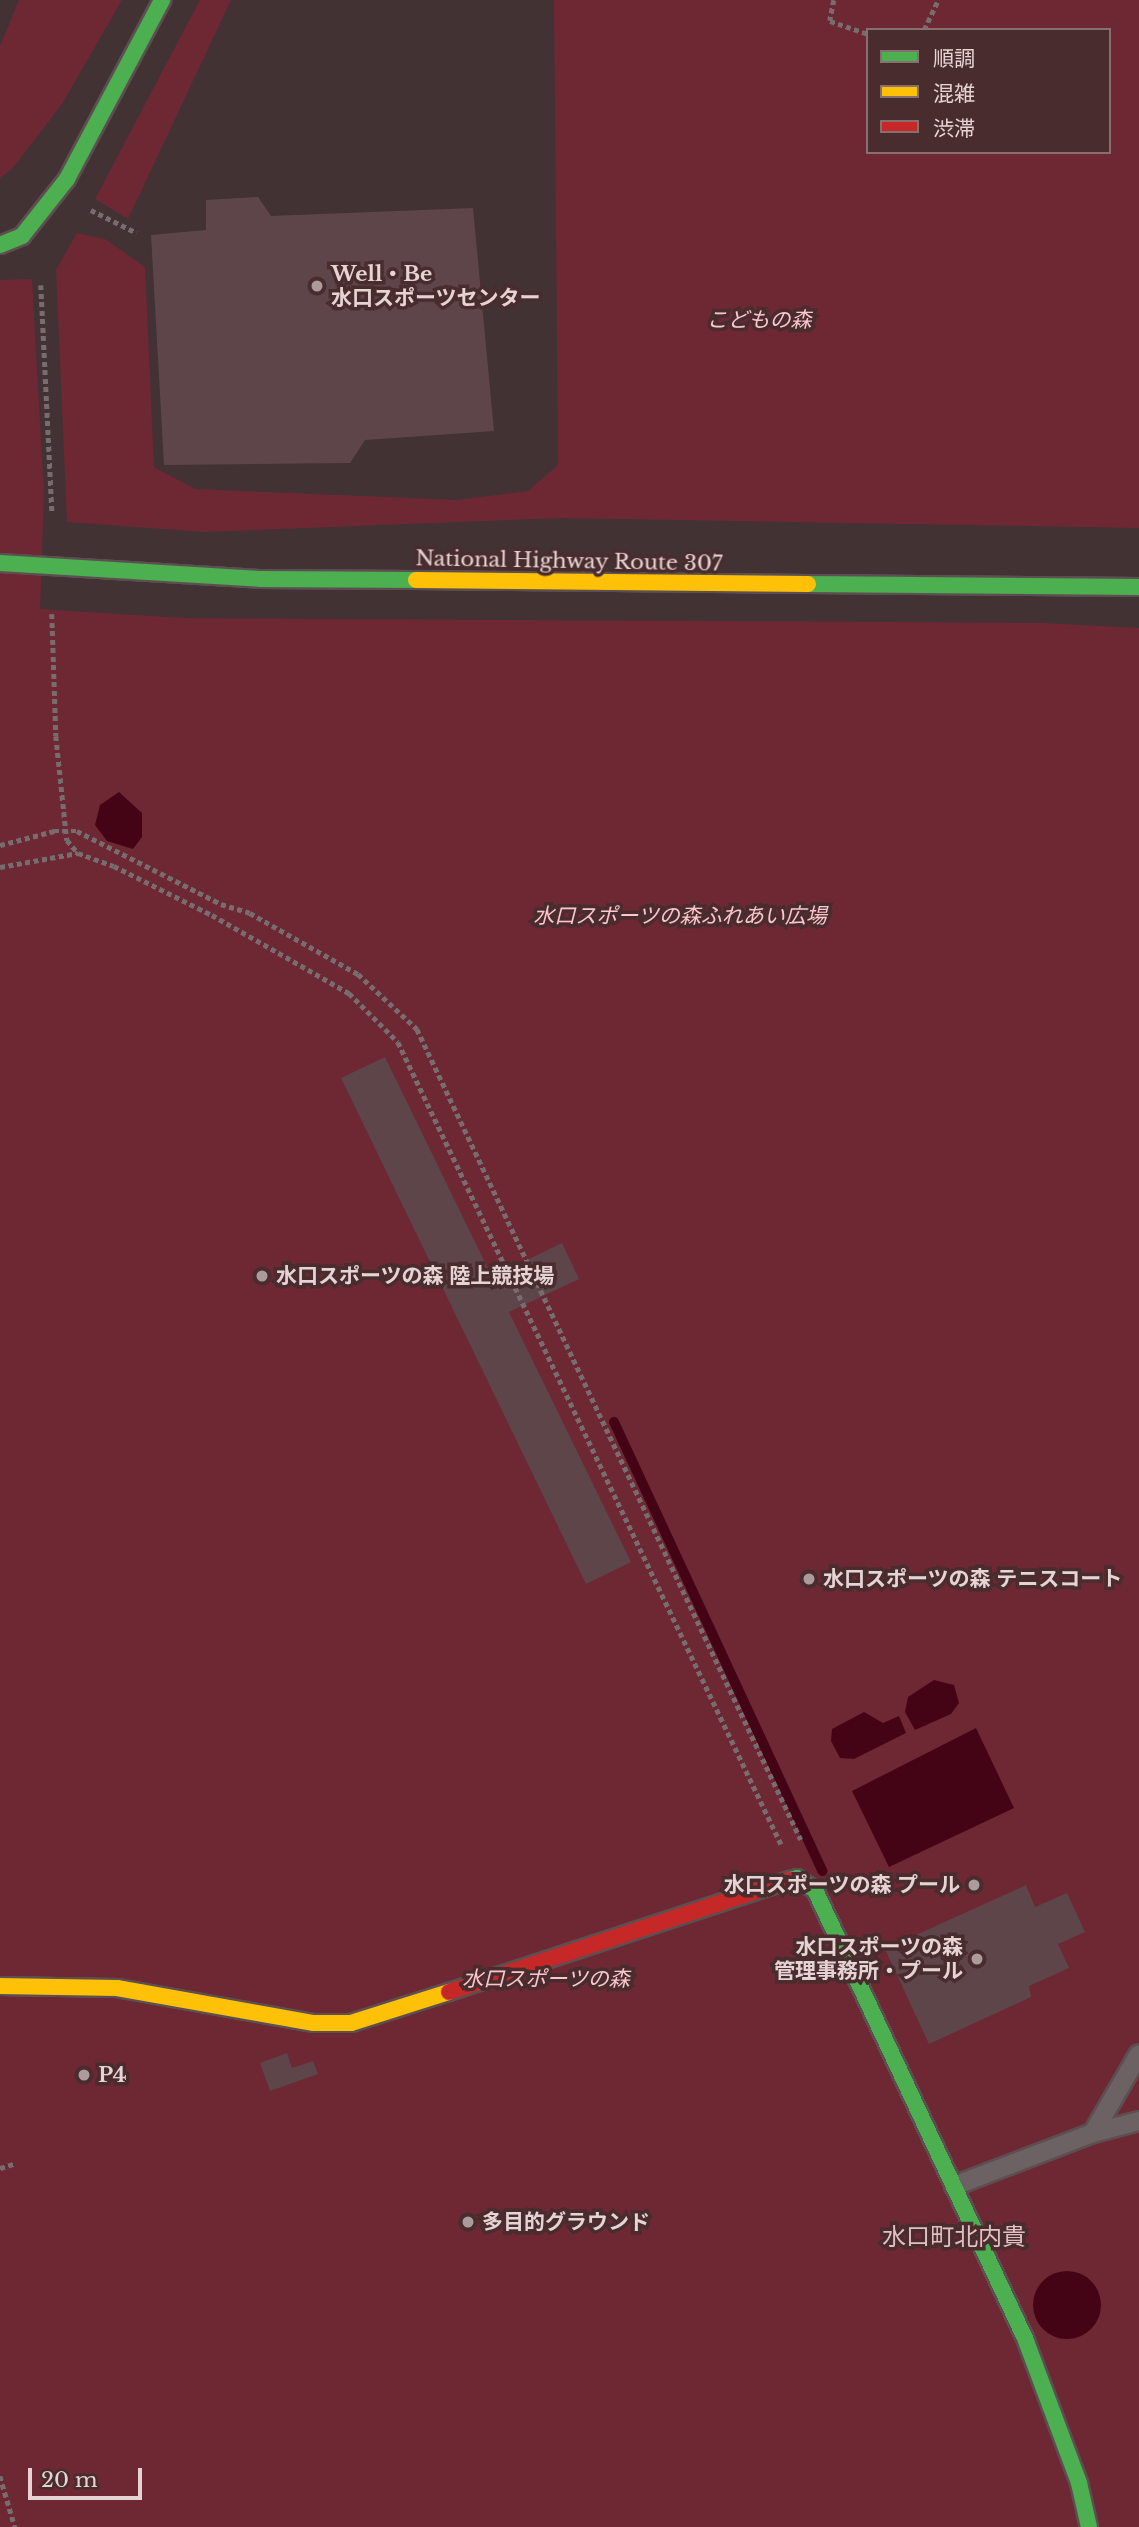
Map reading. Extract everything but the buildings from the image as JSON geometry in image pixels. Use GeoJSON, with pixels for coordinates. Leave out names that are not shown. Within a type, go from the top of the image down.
{"type":"FeatureCollection","features":[{"type":"Feature","properties":{"kind":"main road"},"geometry":{"type":"LineString","coordinates":[[0,245],[22,236],[67,179],[162,0]]}},
{"type":"Feature","properties":{"kind":"main road","name":"National Highway Route 307"},"geometry":{"type":"LineString","coordinates":[[0,563],[260,579],[1139,587]]}},
{"type":"Feature","properties":{"kind":"main road"},"geometry":{"type":"LineString","coordinates":[[0,1986],[117,1988],[314,2022],[351,2023],[674,1922],[797,1878],[816,1890],[1026,2341],[1079,2483],[1089,2527]]}},
{"type":"Feature","properties":{"kind":"lane"},"geometry":{"type":"LineString","coordinates":[[1093,2133],[1139,2054]]}},
{"type":"Feature","properties":{"kind":"lane"},"geometry":{"type":"LineString","coordinates":[[954,2186],[1093,2133],[1139,2122]]}},
{"type":"Feature","properties":{"kind":"path"},"geometry":{"type":"LineString","coordinates":[[834,0],[830,21],[866,33]]}},
{"type":"Feature","properties":{"kind":"path"},"geometry":{"type":"LineString","coordinates":[[925,28],[938,0]]}},
{"type":"Feature","properties":{"kind":"path"},"geometry":{"type":"LineString","coordinates":[[80,205],[137,233]]}},
{"type":"Feature","properties":{"kind":"path"},"geometry":{"type":"LineString","coordinates":[[41,285],[52,513]]}},
{"type":"Feature","properties":{"kind":"path"},"geometry":{"type":"LineString","coordinates":[[52,614],[60,775],[67,840],[78,853],[114,866],[212,915],[349,993],[398,1042],[797,1878]]}},
{"type":"Feature","properties":{"kind":"path"},"geometry":{"type":"LineString","coordinates":[[0,845],[54,831],[77,831],[222,904],[250,913],[358,974],[417,1029],[803,1844]]}},
{"type":"Feature","properties":{"kind":"path"},"geometry":{"type":"LineString","coordinates":[[0,867],[78,853]]}},
{"type":"Feature","properties":{"kind":"path"},"geometry":{"type":"LineString","coordinates":[[775,1851],[777,1836]]}},
{"type":"Feature","properties":{"kind":"path"},"geometry":{"type":"LineString","coordinates":[[0,2168],[13,2164]]}},
{"type":"Feature","properties":{"kind":"path"},"geometry":{"type":"LineString","coordinates":[[0,2476],[15,2527]]}},
{"type":"Feature","properties":{"kind":"green space"},"geometry":{"type":"Polygon","coordinates":[[[19,0],[122,0],[62,104],[13,168],[0,178],[0,46],[19,0]]]}},
{"type":"Feature","properties":{"kind":"green space"},"geometry":{"type":"Polygon","coordinates":[[[200,0],[231,0],[128,219],[95,199],[200,0]]]}},
{"type":"Feature","properties":{"kind":"green space","name":"こどもの森"},"geometry":{"type":"Polygon","coordinates":[[[554,0],[1139,0],[1139,528],[562,518],[205,532],[67,522],[56,270],[77,233],[105,239],[145,267],[154,467],[195,489],[457,500],[528,491],[558,465],[554,0]]]}},
{"type":"Feature","properties":{"kind":"green space","name":"水口スポーツの森"},"geometry":{"type":"Polygon","coordinates":[[[32,279],[44,495],[40,609],[182,618],[1042,623],[1139,628],[1139,2527],[0,2527],[0,280],[32,279]]]}},
{"type":"Feature","properties":{"kind":"shaded area"},"geometry":{"type":"Polygon","coordinates":[[[119,792],[142,813],[142,837],[133,849],[107,841],[95,825],[100,805],[119,792]]]}},
{"type":"Feature","properties":{"kind":"shaded area"},"geometry":{"type":"Polygon","coordinates":[[[934,1680],[954,1685],[959,1703],[951,1714],[915,1730],[905,1712],[908,1697],[934,1680]]]}},
{"type":"Feature","properties":{"kind":"shaded area"},"geometry":{"type":"Polygon","coordinates":[[[864,1712],[883,1723],[899,1716],[906,1733],[854,1759],[840,1758],[831,1741],[832,1729],[864,1712]]]}},
{"type":"Feature","properties":{"kind":"shaded area"},"geometry":{"type":"Polygon","coordinates":[[[976,1728],[1014,1808],[889,1867],[852,1791],[976,1728]]]}},
{"type":"Feature","properties":{"kind":"shaded area"},"geometry":{"type":"Polygon","coordinates":[[[1067,2271],[1080,2274],[1091,2281],[1098,2292],[1101,2305],[1098,2318],[1091,2329],[1080,2336],[1067,2339],[1054,2336],[1043,2329],[1036,2318],[1033,2305],[1036,2292],[1043,2281],[1054,2274],[1067,2271]]]}},
{"type":"Feature","properties":{"kind":"waterway"},"geometry":{"type":"LineString","coordinates":[[614,1422],[822,1871]]}},
{"type":"Feature","properties":{"kind":"traffic: fast"},"geometry":{"type":"LineString","coordinates":[[0,245],[22,236],[67,179],[162,0]]}},
{"type":"Feature","properties":{"kind":"traffic: fast"},"geometry":{"type":"LineString","coordinates":[[0,563],[260,579],[416,580]]}},
{"type":"Feature","properties":{"kind":"traffic: fast"},"geometry":{"type":"LineString","coordinates":[[808,584],[1139,587]]}},
{"type":"Feature","properties":{"kind":"traffic: fast"},"geometry":{"type":"LineString","coordinates":[[790,1880],[797,1878],[815,1890],[1026,2341],[1079,2483],[1089,2527]]}},
{"type":"Feature","properties":{"kind":"traffic: slow"},"geometry":{"type":"LineString","coordinates":[[416,580],[808,584]]}},
{"type":"Feature","properties":{"kind":"traffic: slow"},"geometry":{"type":"LineString","coordinates":[[0,1986],[117,1988],[314,2023],[351,2023],[449,1992]]}},
{"type":"Feature","properties":{"kind":"traffic: jam"},"geometry":{"type":"LineString","coordinates":[[449,1992],[790,1880]]}},
{"type":"Feature","properties":{"kind":"place","name":"Well・Be 水口スポーツセンター"},"geometry":{"type":"Point","coordinates":[317,286]}},
{"type":"Feature","properties":{"kind":"place","name":"水口スポーツの森 陸上競技場"},"geometry":{"type":"Point","coordinates":[262,1276]}},
{"type":"Feature","properties":{"kind":"place","name":"水口スポーツの森 テニスコート"},"geometry":{"type":"Point","coordinates":[809,1579]}},
{"type":"Feature","properties":{"kind":"place","name":"水口スポーツの森 プール"},"geometry":{"type":"Point","coordinates":[974,1885]}},
{"type":"Feature","properties":{"kind":"place","name":"水口スポーツの森 管理事務所・プール"},"geometry":{"type":"Point","coordinates":[977,1959]}},
{"type":"Feature","properties":{"kind":"place","name":"P4"},"geometry":{"type":"Point","coordinates":[84,2075]}},
{"type":"Feature","properties":{"kind":"place","name":"多目的グラウンド"},"geometry":{"type":"Point","coordinates":[468,2222]}},
{"type":"Feature","properties":{"kind":"district","name":"水口町北内貴"},"geometry":{"type":"Point","coordinates":[954,2237]}},
{"type":"Feature","properties":{"kind":"park label","name":"水口スポーツの森ふれあい広場"},"geometry":{"type":"Point","coordinates":[680,916]}}]}
